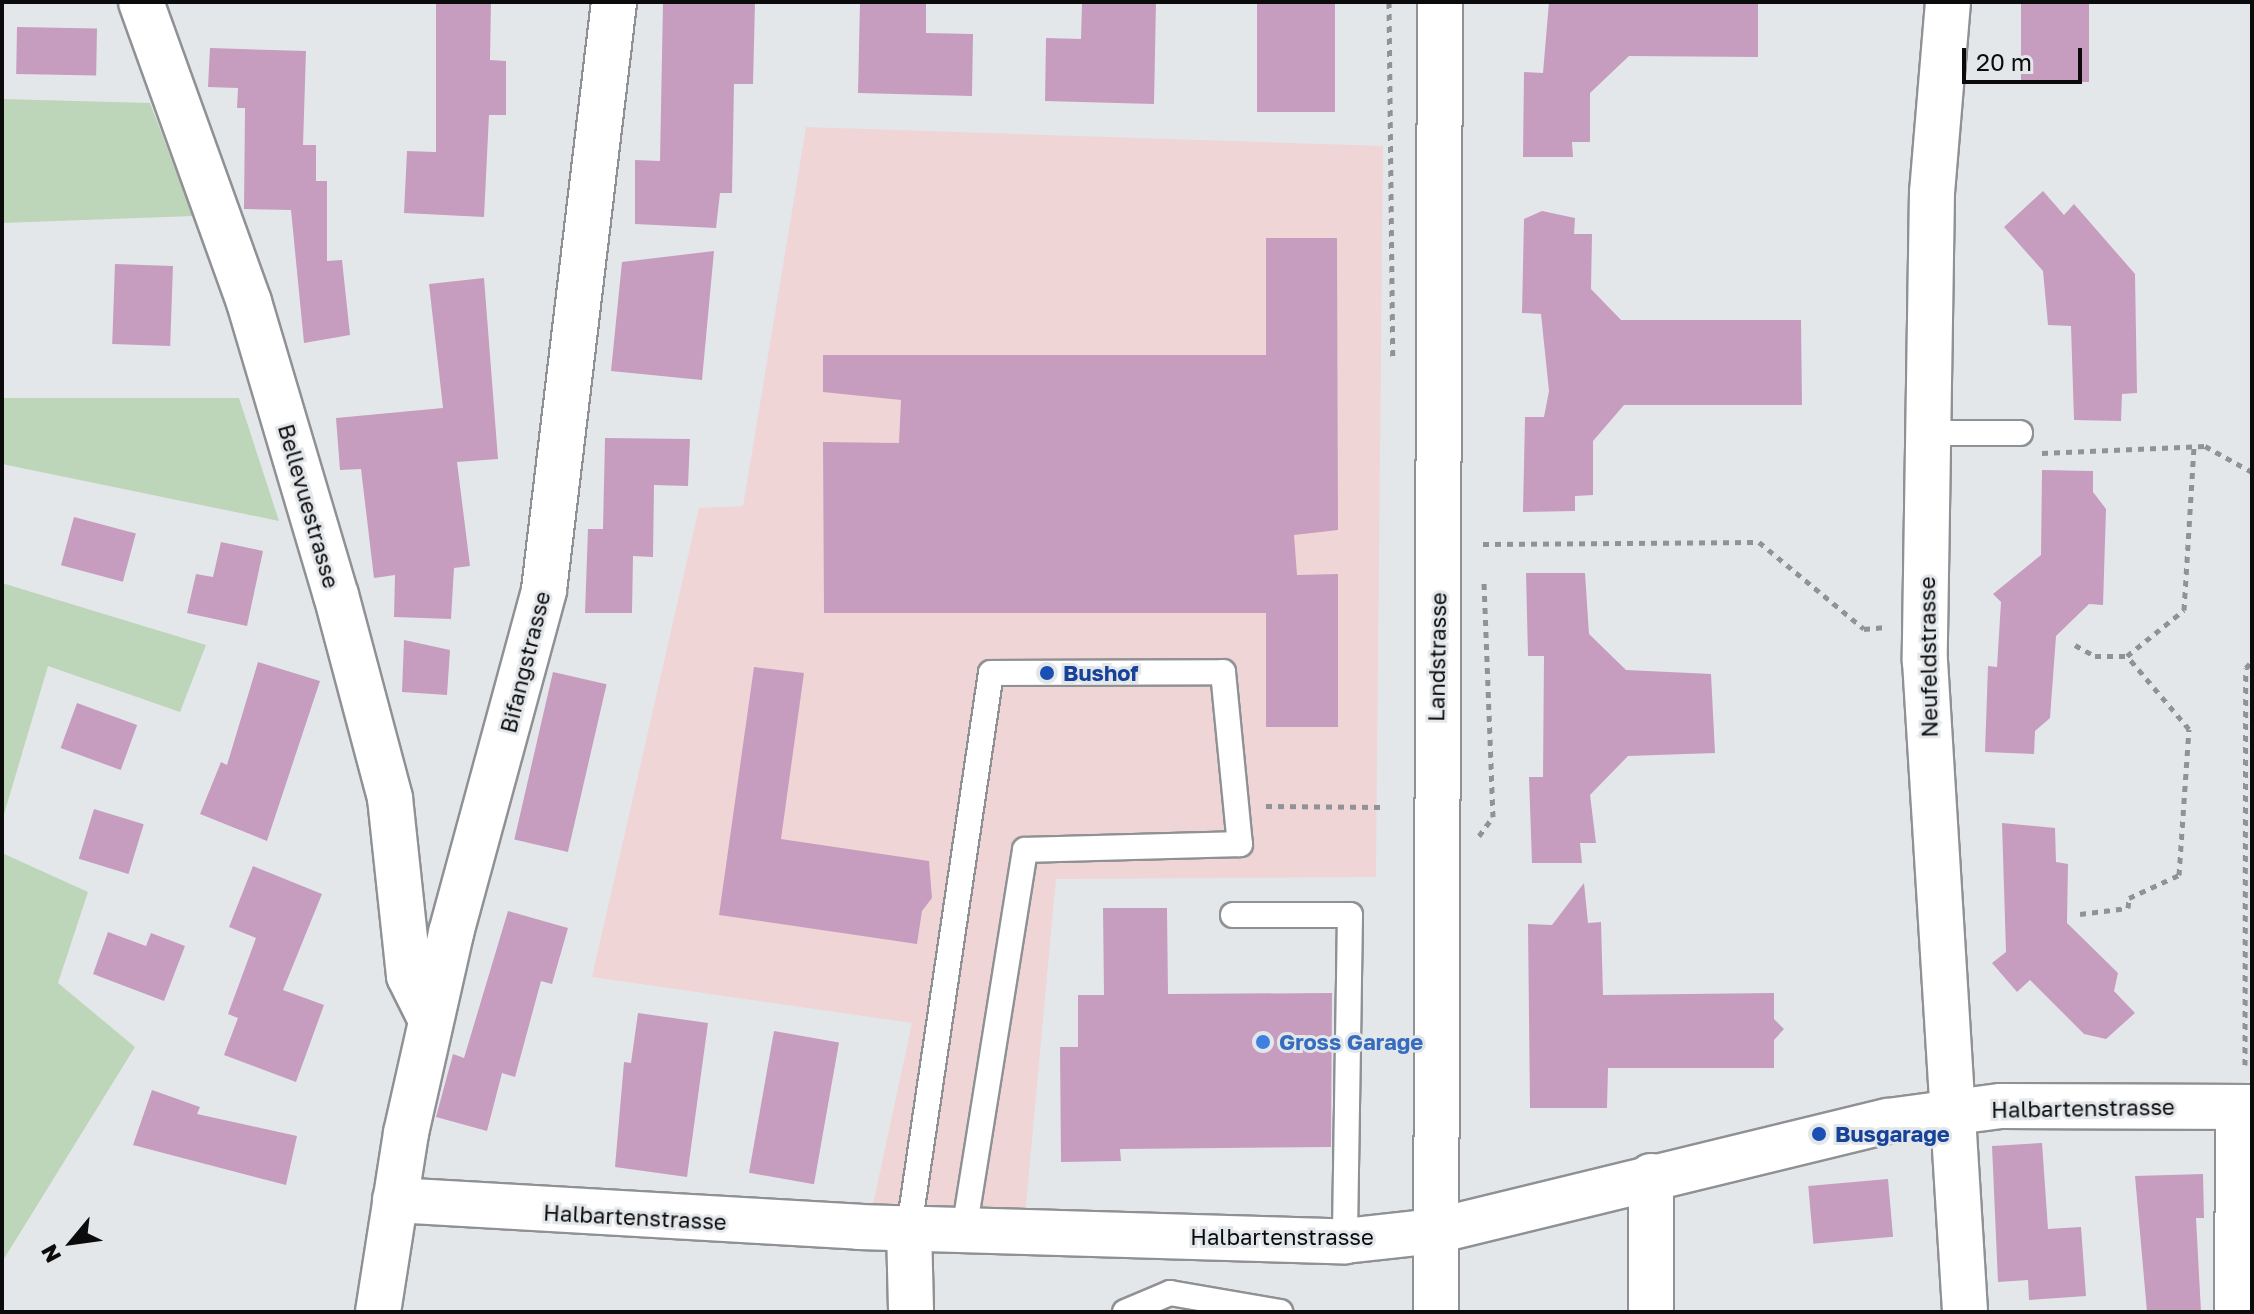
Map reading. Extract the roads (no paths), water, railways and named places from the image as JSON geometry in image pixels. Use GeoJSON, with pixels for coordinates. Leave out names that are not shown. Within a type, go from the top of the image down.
{"type":"FeatureCollection","features":[{"type":"Feature","properties":{"kind":"street","name":"Bellevuestrasse"},"geometry":{"type":"LineString","coordinates":[[141,2],[249,302],[336,595],[390,798],[409,976],[431,1020]]}},
{"type":"Feature","properties":{"kind":"street","name":"Bifangstrasse"},"geometry":{"type":"LineString","coordinates":[[378,1312],[395,1200],[431,1020],[544,590],[614,2]]}},
{"type":"Feature","properties":{"kind":"street","name":"Landstrasse"},"geometry":{"type":"LineString","coordinates":[[1436,1312],[1440,2]]}},
{"type":"Feature","properties":{"kind":"street","name":"Neufeldstrasse"},"geometry":{"type":"LineString","coordinates":[[1948,2],[1932,192],[1925,623],[1965,1312]]}},
{"type":"Feature","properties":{"kind":"street","name":"Halbartenstrasse"},"geometry":{"type":"LineString","coordinates":[[395,1200],[964,1231],[1345,1241],[1436,1231],[1819,1134],[2001,1106],[2245,1097]]}},
{"type":"Feature","properties":{"kind":"street"},"geometry":{"type":"LineString","coordinates":[[2237,1312],[2245,1097]]}},
{"type":"Feature","properties":{"kind":"street"},"geometry":{"type":"LineString","coordinates":[[1651,1176],[1651,1312]]}},
{"type":"Feature","properties":{"kind":"street"},"geometry":{"type":"LineString","coordinates":[[909,1228],[911,1312]]}},
{"type":"Feature","properties":{"kind":"lane"},"geometry":{"type":"LineString","coordinates":[[1928,433],[2020,433]]}},
{"type":"Feature","properties":{"kind":"lane"},"geometry":{"type":"LineString","coordinates":[[909,1228],[991,673],[1223,672],[1240,844],[1025,850],[964,1231]]}},
{"type":"Feature","properties":{"kind":"lane"},"geometry":{"type":"LineString","coordinates":[[1233,915],[1350,915],[1345,1241]]}},
{"type":"Feature","properties":{"kind":"lane"},"geometry":{"type":"LineString","coordinates":[[1125,1312],[1170,1293],[1280,1312]]}},
{"type":"Feature","properties":{"kind":"place","name":"Bushof"},"geometry":{"type":"Point","coordinates":[1047,673]}},
{"type":"Feature","properties":{"kind":"place","name":"Gross Garage"},"geometry":{"type":"Point","coordinates":[1263,1042]}},
{"type":"Feature","properties":{"kind":"place","name":"Busgarage"},"geometry":{"type":"Point","coordinates":[1819,1134]}}]}
